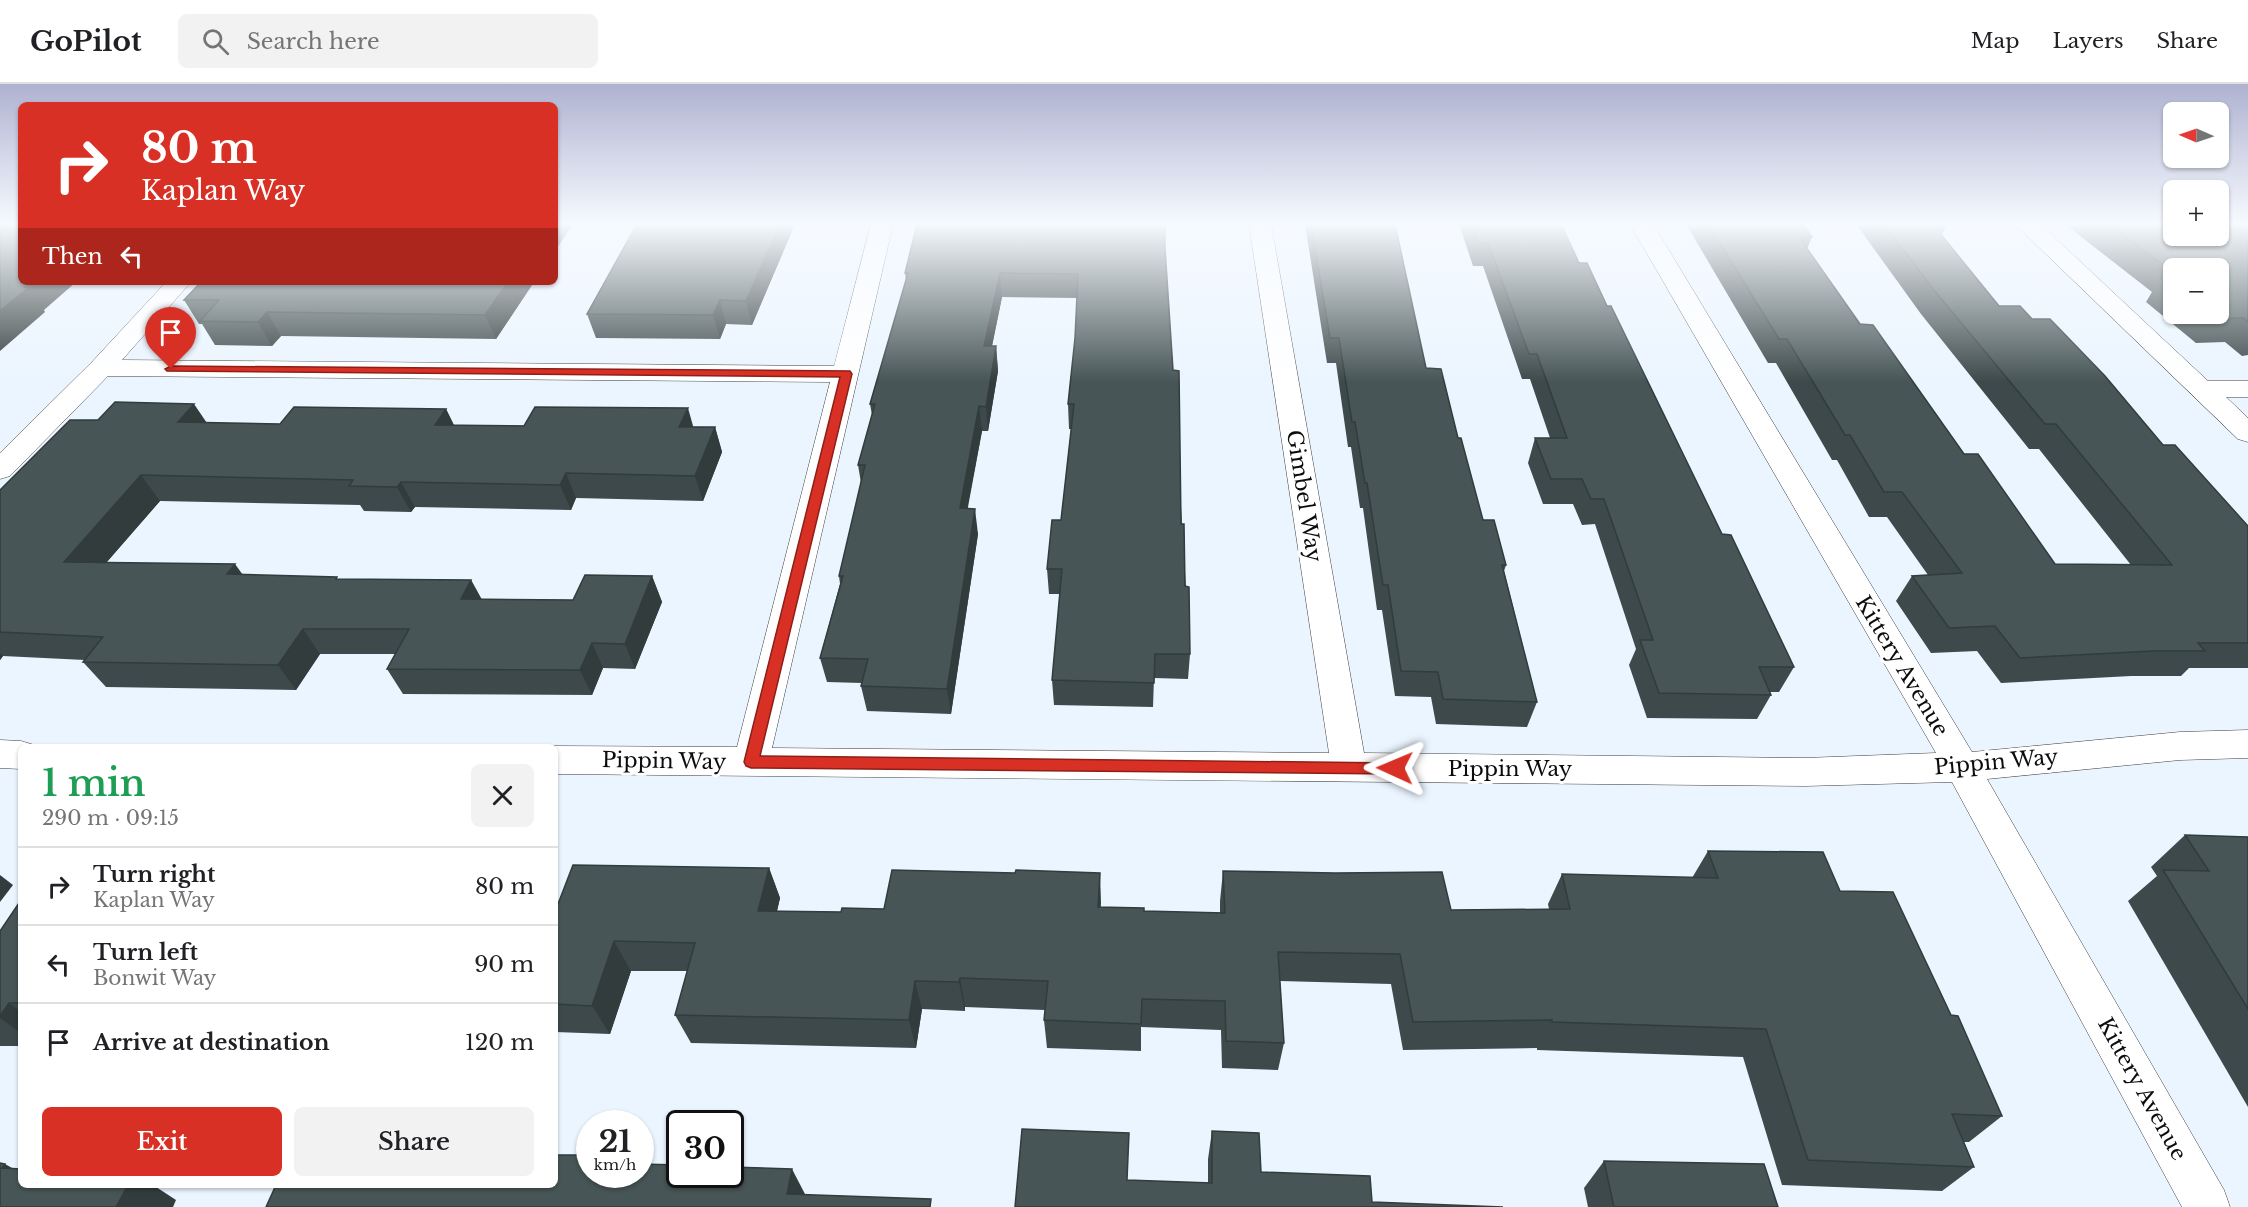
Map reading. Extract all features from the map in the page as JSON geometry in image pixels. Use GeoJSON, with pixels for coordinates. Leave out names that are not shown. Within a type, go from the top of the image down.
{"type":"FeatureCollection","features":[{"type":"Feature","properties":{"kind":"street"},"geometry":{"type":"LineString","coordinates":[[751,762],[869,276]]}},
{"type":"Feature","properties":{"kind":"street","name":"Gimbel Way"},"geometry":{"type":"LineString","coordinates":[[1269,276],[1349,768]]}},
{"type":"Feature","properties":{"kind":"street","name":"Kittery Avenue"},"geometry":{"type":"LineString","coordinates":[[1672,276],[1962,767],[2207,1207]]}},
{"type":"Feature","properties":{"kind":"street"},"geometry":{"type":"LineString","coordinates":[[2082,276],[2248,433]]}},
{"type":"Feature","properties":{"kind":"street"},"geometry":{"type":"LineString","coordinates":[[0,470],[101,368],[175,285]]}},
{"type":"Feature","properties":{"kind":"street"},"geometry":{"type":"LineString","coordinates":[[101,368],[846,374]]}},
{"type":"Feature","properties":{"kind":"street"},"geometry":{"type":"LineString","coordinates":[[2201,389],[2248,389]]}},
{"type":"Feature","properties":{"kind":"street","name":"Pippin Way"},"geometry":{"type":"LineString","coordinates":[[558,760],[1805,772],[1962,767],[2180,746],[2248,744]]}},
{"type":"Feature","properties":{"kind":"street"},"geometry":{"type":"LineString","coordinates":[[0,754],[18,755]]}},
{"type":"Feature","properties":{"kind":"building"},"geometry":{"type":"Polygon","coordinates":[[[0,276],[18,276],[18,285],[28,285],[25,287],[28,288],[0,311],[0,276]]]}},
{"type":"Feature","properties":{"kind":"building"},"geometry":{"type":"Polygon","coordinates":[[[608,276],[757,276],[746,301],[720,300],[713,315],[587,314],[608,276]]]}},
{"type":"Feature","properties":{"kind":"building"},"geometry":{"type":"Polygon","coordinates":[[[907,276],[999,276],[984,346],[996,346],[986,407],[979,406],[960,508],[975,509],[947,689],[861,686],[868,659],[820,658],[843,576],[839,576],[865,465],[858,465],[875,404],[870,404],[907,276]]]}},
{"type":"Feature","properties":{"kind":"building"},"geometry":{"type":"Polygon","coordinates":[[[1078,276],[1167,276],[1173,370],[1179,371],[1181,524],[1184,524],[1185,586],[1189,587],[1190,654],[1155,654],[1154,683],[1052,680],[1062,569],[1047,569],[1052,520],[1061,520],[1074,404],[1068,404],[1075,338],[1078,276]]]}},
{"type":"Feature","properties":{"kind":"building"},"geometry":{"type":"Polygon","coordinates":[[[1320,276],[1406,276],[1426,368],[1441,369],[1458,438],[1461,438],[1483,520],[1494,520],[1506,565],[1502,565],[1537,702],[1443,699],[1438,672],[1401,671],[1388,585],[1383,585],[1367,483],[1365,483],[1355,422],[1352,422],[1339,338],[1330,338],[1320,276]]]}},
{"type":"Feature","properties":{"kind":"building"},"geometry":{"type":"Polygon","coordinates":[[[1500,276],[1593,276],[1607,306],[1611,306],[1722,534],[1731,535],[1794,667],[1759,667],[1771,695],[1659,693],[1640,640],[1653,640],[1604,499],[1591,499],[1582,479],[1551,479],[1535,438],[1567,438],[1537,354],[1529,354],[1500,276]]]}},
{"type":"Feature","properties":{"kind":"building"},"geometry":{"type":"Polygon","coordinates":[[[1740,276],[1827,276],[1860,324],[1873,325],[1964,454],[1978,454],[2055,564],[2172,565],[2056,424],[2045,424],[1924,276],[1975,276],[1999,306],[2020,306],[2032,319],[2050,319],[2105,376],[2163,445],[2175,445],[2248,526],[2248,643],[2198,643],[2205,651],[2153,651],[2020,658],[1995,626],[1949,628],[1912,576],[1962,573],[1902,492],[1884,492],[1850,435],[1845,435],[1787,339],[1779,339],[1740,276]]]}},
{"type":"Feature","properties":{"kind":"building"},"geometry":{"type":"Polygon","coordinates":[[[2229,276],[2248,276],[2248,322],[2243,318],[2229,318],[2229,276]]]}},
{"type":"Feature","properties":{"kind":"building"},"geometry":{"type":"Polygon","coordinates":[[[198,285],[506,285],[485,315],[267,312],[258,322],[200,321],[219,300],[184,300],[198,285]]]}},
{"type":"Feature","properties":{"kind":"building"},"geometry":{"type":"Polygon","coordinates":[[[115,402],[194,404],[178,422],[280,424],[294,407],[446,409],[435,425],[524,426],[535,407],[688,408],[679,427],[715,427],[695,476],[566,473],[560,485],[401,482],[397,487],[349,486],[353,480],[141,475],[64,562],[235,564],[227,574],[337,577],[336,579],[471,580],[461,599],[573,600],[585,575],[652,576],[625,644],[592,643],[580,670],[387,669],[409,629],[303,629],[278,665],[83,662],[103,637],[0,632],[0,490],[70,420],[98,420],[115,402]]]}},
{"type":"Feature","properties":{"kind":"building"},"geometry":{"type":"Polygon","coordinates":[[[2185,835],[2248,837],[2248,1009],[2163,870],[2209,871],[2185,835]]]}},
{"type":"Feature","properties":{"kind":"building"},"geometry":{"type":"Polygon","coordinates":[[[1708,851],[1823,852],[1840,891],[1893,892],[1951,1015],[1958,1016],[2002,1116],[1952,1114],[1974,1167],[1808,1160],[1766,1029],[1552,1022],[1552,1020],[1413,1022],[1400,954],[1278,952],[1284,1043],[1226,1041],[1225,1001],[1142,999],[1141,1024],[1044,1020],[1048,981],[960,978],[959,982],[915,981],[909,1020],[675,1015],[695,943],[614,941],[592,1006],[558,1004],[558,904],[573,865],[769,868],[758,911],[841,912],[842,908],[884,909],[892,870],[1100,873],[1098,907],[1144,908],[1144,911],[1225,913],[1223,871],[1442,872],[1451,910],[1570,909],[1562,874],[1718,878],[1708,851]]]}},
{"type":"Feature","properties":{"kind":"building"},"geometry":{"type":"Polygon","coordinates":[[[18,904],[18,1003],[9,1003],[0,1016],[0,931],[18,904]]]}},
{"type":"Feature","properties":{"kind":"building"},"geometry":{"type":"Polygon","coordinates":[[[1022,1129],[1129,1133],[1127,1180],[1212,1183],[1212,1131],[1259,1133],[1261,1172],[1370,1176],[1372,1202],[1503,1207],[1015,1207],[1022,1129]]]}},
{"type":"Feature","properties":{"kind":"building"},"geometry":{"type":"Polygon","coordinates":[[[558,1155],[576,1155],[576,1188],[654,1188],[654,1164],[666,1165],[666,1188],[744,1188],[744,1167],[792,1169],[787,1194],[931,1199],[930,1207],[266,1207],[275,1188],[558,1188],[558,1155]]]}},
{"type":"Feature","properties":{"kind":"building"},"geometry":{"type":"Polygon","coordinates":[[[1604,1161],[1764,1164],[1778,1207],[1614,1207],[1604,1161]]]}},
{"type":"Feature","properties":{"kind":"building"},"geometry":{"type":"Polygon","coordinates":[[[0,1163],[5,1164],[2,1168],[18,1169],[18,1188],[126,1188],[116,1207],[0,1207],[0,1163]]]}},
{"type":"Feature","properties":{"kind":"route"},"geometry":{"type":"LineString","coordinates":[[171,369],[846,374],[751,762],[1395,768]]}}]}
